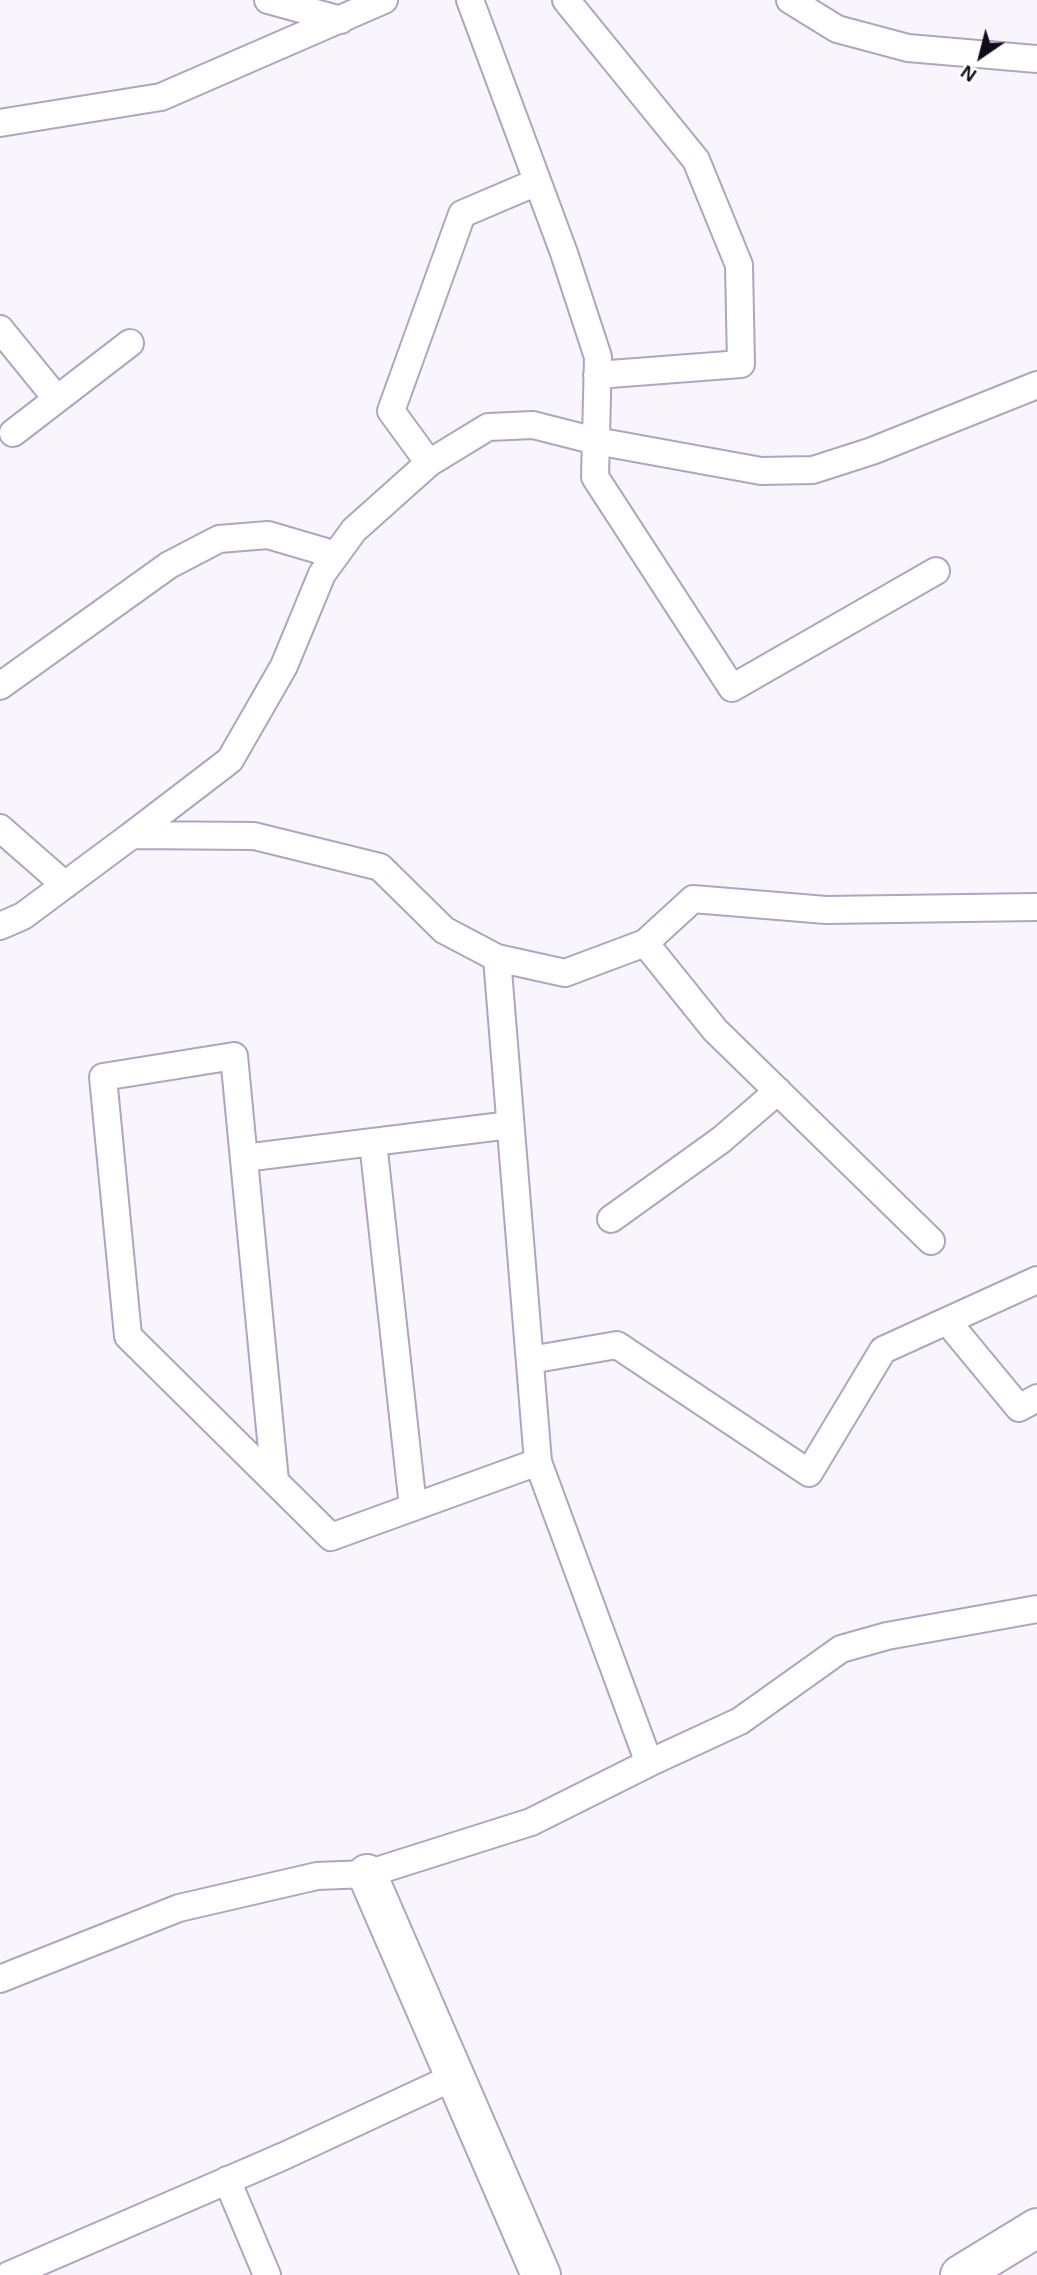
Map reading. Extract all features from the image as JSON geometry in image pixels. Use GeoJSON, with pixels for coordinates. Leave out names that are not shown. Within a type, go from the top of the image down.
{"type":"FeatureCollection","features":[{"type":"Feature","properties":{"kind":"street"},"geometry":{"type":"LineString","coordinates":[[268,0],[341,20]]}},
{"type":"Feature","properties":{"kind":"street"},"geometry":{"type":"LineString","coordinates":[[0,123],[161,97],[384,0]]}},
{"type":"Feature","properties":{"kind":"street"},"geometry":{"type":"LineString","coordinates":[[470,0],[564,253],[598,357],[595,477],[732,688],[936,571]]}},
{"type":"Feature","properties":{"kind":"street"},"geometry":{"type":"LineString","coordinates":[[566,0],[696,160],[739,265],[741,364],[597,375]]}},
{"type":"Feature","properties":{"kind":"street"},"geometry":{"type":"LineString","coordinates":[[790,0],[837,29],[908,48],[1037,60]]}},
{"type":"Feature","properties":{"kind":"street"},"geometry":{"type":"LineString","coordinates":[[429,463],[391,411],[462,214],[537,182]]}},
{"type":"Feature","properties":{"kind":"street"},"geometry":{"type":"LineString","coordinates":[[0,329],[57,399]]}},
{"type":"Feature","properties":{"kind":"street"},"geometry":{"type":"LineString","coordinates":[[13,433],[130,343]]}},
{"type":"Feature","properties":{"kind":"street"},"geometry":{"type":"LineString","coordinates":[[0,926],[23,916],[230,760],[284,666],[322,573],[354,530],[429,463],[488,427],[533,425],[596,441],[761,471],[813,470],[872,451],[1037,385]]}},
{"type":"Feature","properties":{"kind":"street"},"geometry":{"type":"LineString","coordinates":[[0,686],[169,565],[219,539],[268,535],[335,555]]}},
{"type":"Feature","properties":{"kind":"street"},"geometry":{"type":"LineString","coordinates":[[0,828],[65,885]]}},
{"type":"Feature","properties":{"kind":"street"},"geometry":{"type":"LineString","coordinates":[[132,835],[254,836],[380,867],[443,930],[497,958],[565,973],[645,943],[693,899],[826,910],[1037,907]]}},
{"type":"Feature","properties":{"kind":"street"},"geometry":{"type":"LineString","coordinates":[[645,943],[715,1030],[931,1241]]}},
{"type":"Feature","properties":{"kind":"street"},"geometry":{"type":"LineString","coordinates":[[497,958],[538,1462],[649,1763]]}},
{"type":"Feature","properties":{"kind":"street"},"geometry":{"type":"LineString","coordinates":[[275,1481],[234,1056],[103,1077],[128,1336],[331,1537],[538,1462]]}},
{"type":"Feature","properties":{"kind":"street"},"geometry":{"type":"LineString","coordinates":[[611,1219],[721,1140],[778,1091]]}},
{"type":"Feature","properties":{"kind":"street"},"geometry":{"type":"LineString","coordinates":[[244,1158],[510,1125]]}},
{"type":"Feature","properties":{"kind":"street"},"geometry":{"type":"LineString","coordinates":[[373,1142],[413,1507]]}},
{"type":"Feature","properties":{"kind":"street"},"geometry":{"type":"LineString","coordinates":[[530,1360],[617,1345],[809,1473],[883,1350],[1037,1280]]}},
{"type":"Feature","properties":{"kind":"street"},"geometry":{"type":"LineString","coordinates":[[947,1321],[1019,1408],[1037,1398]]}},
{"type":"Feature","properties":{"kind":"street"},"geometry":{"type":"LineString","coordinates":[[0,1979],[179,1908],[317,1876],[367,1874],[531,1822],[740,1721],[841,1650],[887,1636],[1037,1609]]}},
{"type":"Feature","properties":{"kind":"street"},"geometry":{"type":"LineString","coordinates":[[367,1874],[541,2275]]}},
{"type":"Feature","properties":{"kind":"street"},"geometry":{"type":"LineString","coordinates":[[9,2275],[456,2076]]}},
{"type":"Feature","properties":{"kind":"street"},"geometry":{"type":"LineString","coordinates":[[227,2180],[267,2275]]}},
{"type":"Feature","properties":{"kind":"street"},"geometry":{"type":"LineString","coordinates":[[960,2275],[1037,2228]]}}]}
